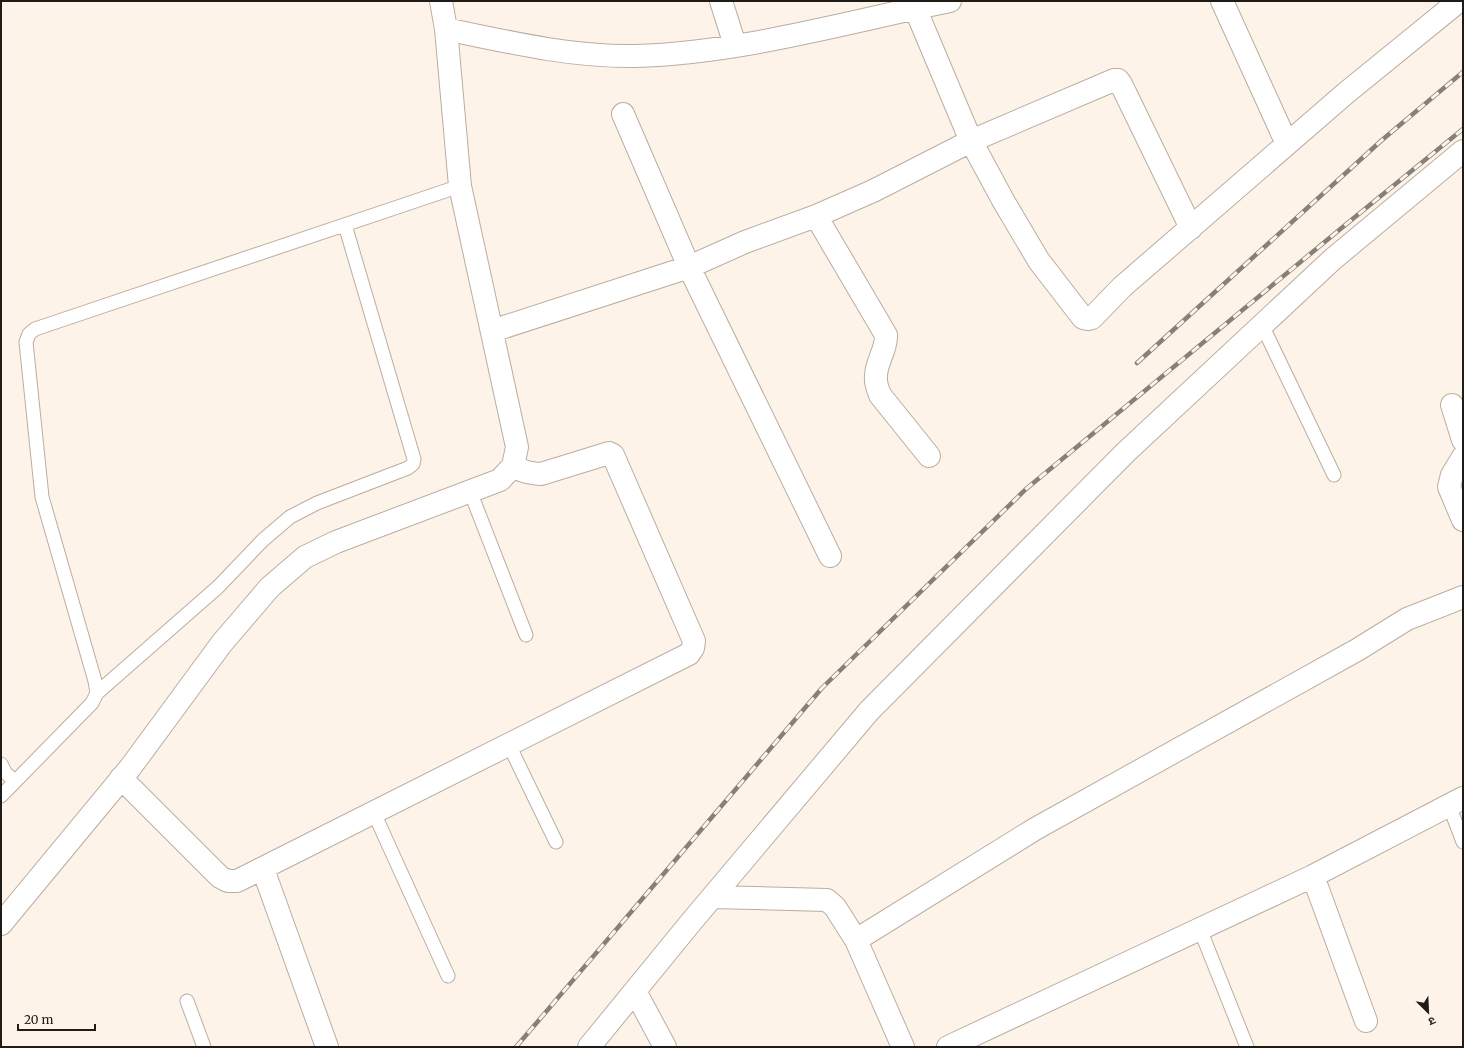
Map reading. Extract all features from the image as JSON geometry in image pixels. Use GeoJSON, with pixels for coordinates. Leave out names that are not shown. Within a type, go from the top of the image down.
{"type":"FeatureCollection","features":[{"type":"Feature","properties":{"kind":"street"},"geometry":{"type":"LineString","coordinates":[[1,924],[122,778],[222,643],[270,587],[305,557],[336,542],[500,480],[513,466],[517,447],[460,186],[446,29],[441,1]]}},
{"type":"Feature","properties":{"kind":"street"},"geometry":{"type":"LineString","coordinates":[[721,1],[735,45]]}},
{"type":"Feature","properties":{"kind":"street"},"geometry":{"type":"LineString","coordinates":[[446,29],[525,46],[586,53],[634,56],[681,53],[774,39],[914,5],[950,1]]}},
{"type":"Feature","properties":{"kind":"street"},"geometry":{"type":"LineString","coordinates":[[1222,1],[1287,144]]}},
{"type":"Feature","properties":{"kind":"street"},"geometry":{"type":"LineString","coordinates":[[914,5],[971,141],[1004,202],[1039,261],[1083,318],[1088,319],[1092,318],[1122,287],[1346,93],[1459,1]]}},
{"type":"Feature","properties":{"kind":"street"},"geometry":{"type":"LineString","coordinates":[[492,331],[688,266],[745,242],[816,216],[873,191],[971,141],[1114,80],[1118,80],[1191,228]]}},
{"type":"Feature","properties":{"kind":"street"},"geometry":{"type":"LineString","coordinates":[[623,114],[688,266],[830,556]]}},
{"type":"Feature","properties":{"kind":"street"},"geometry":{"type":"LineString","coordinates":[[589,1047],[634,991],[869,711],[1126,452],[1333,259],[1463,151]]}},
{"type":"Feature","properties":{"kind":"street"},"geometry":{"type":"LineString","coordinates":[[816,216],[886,335],[886,341],[876,375],[876,384],[880,395],[929,456]]}},
{"type":"Feature","properties":{"kind":"street"},"geometry":{"type":"LineString","coordinates":[[1452,405],[1463,440]]}},
{"type":"Feature","properties":{"kind":"street"},"geometry":{"type":"LineString","coordinates":[[122,778],[220,877],[228,881],[237,881],[689,654],[693,648],[694,641],[613,455],[609,453],[541,474],[530,474],[513,466]]}},
{"type":"Feature","properties":{"kind":"street"},"geometry":{"type":"LineString","coordinates":[[1463,457],[1449,482],[1449,487],[1463,520]]}},
{"type":"Feature","properties":{"kind":"street"},"geometry":{"type":"LineString","coordinates":[[856,940],[1042,825],[1350,653],[1407,619],[1463,597]]}},
{"type":"Feature","properties":{"kind":"street"},"geometry":{"type":"LineString","coordinates":[[948,1047],[1313,876],[1456,801]]}},
{"type":"Feature","properties":{"kind":"street"},"geometry":{"type":"LineString","coordinates":[[263,868],[327,1047]]}},
{"type":"Feature","properties":{"kind":"street"},"geometry":{"type":"LineString","coordinates":[[1313,876],[1366,1021]]}},
{"type":"Feature","properties":{"kind":"street"},"geometry":{"type":"LineString","coordinates":[[713,897],[827,900],[836,907],[856,940],[903,1047]]}},
{"type":"Feature","properties":{"kind":"street"},"geometry":{"type":"LineString","coordinates":[[634,991],[666,1047]]}},
{"type":"Feature","properties":{"kind":"lane"},"geometry":{"type":"LineString","coordinates":[[97,693],[95,681],[42,497],[26,342],[29,334],[35,329],[460,186]]}},
{"type":"Feature","properties":{"kind":"lane"},"geometry":{"type":"LineString","coordinates":[[1,796],[92,703],[97,693],[218,587],[263,540],[290,517],[317,503],[408,468],[414,464],[414,459],[345,225]]}},
{"type":"Feature","properties":{"kind":"lane"},"geometry":{"type":"LineString","coordinates":[[1262,325],[1334,475]]}},
{"type":"Feature","properties":{"kind":"lane"},"geometry":{"type":"LineString","coordinates":[[470,491],[526,635]]}},
{"type":"Feature","properties":{"kind":"lane"},"geometry":{"type":"LineString","coordinates":[[509,745],[556,842]]}},
{"type":"Feature","properties":{"kind":"lane"},"geometry":{"type":"LineString","coordinates":[[1,764],[5,772],[15,782]]}},
{"type":"Feature","properties":{"kind":"lane"},"geometry":{"type":"LineString","coordinates":[[1456,801],[1463,842]]}},
{"type":"Feature","properties":{"kind":"lane"},"geometry":{"type":"LineString","coordinates":[[374,813],[448,976]]}},
{"type":"Feature","properties":{"kind":"lane"},"geometry":{"type":"LineString","coordinates":[[1200,929],[1247,1047]]}},
{"type":"Feature","properties":{"kind":"lane"},"geometry":{"type":"LineString","coordinates":[[187,1001],[204,1047]]}},
{"type":"Feature","properties":{"kind":"railway"},"geometry":{"type":"LineString","coordinates":[[1137,363],[1382,140],[1463,72]]}},
{"type":"Feature","properties":{"kind":"railway"},"geometry":{"type":"LineString","coordinates":[[516,1047],[822,688],[1026,489],[1463,129]]}}]}
